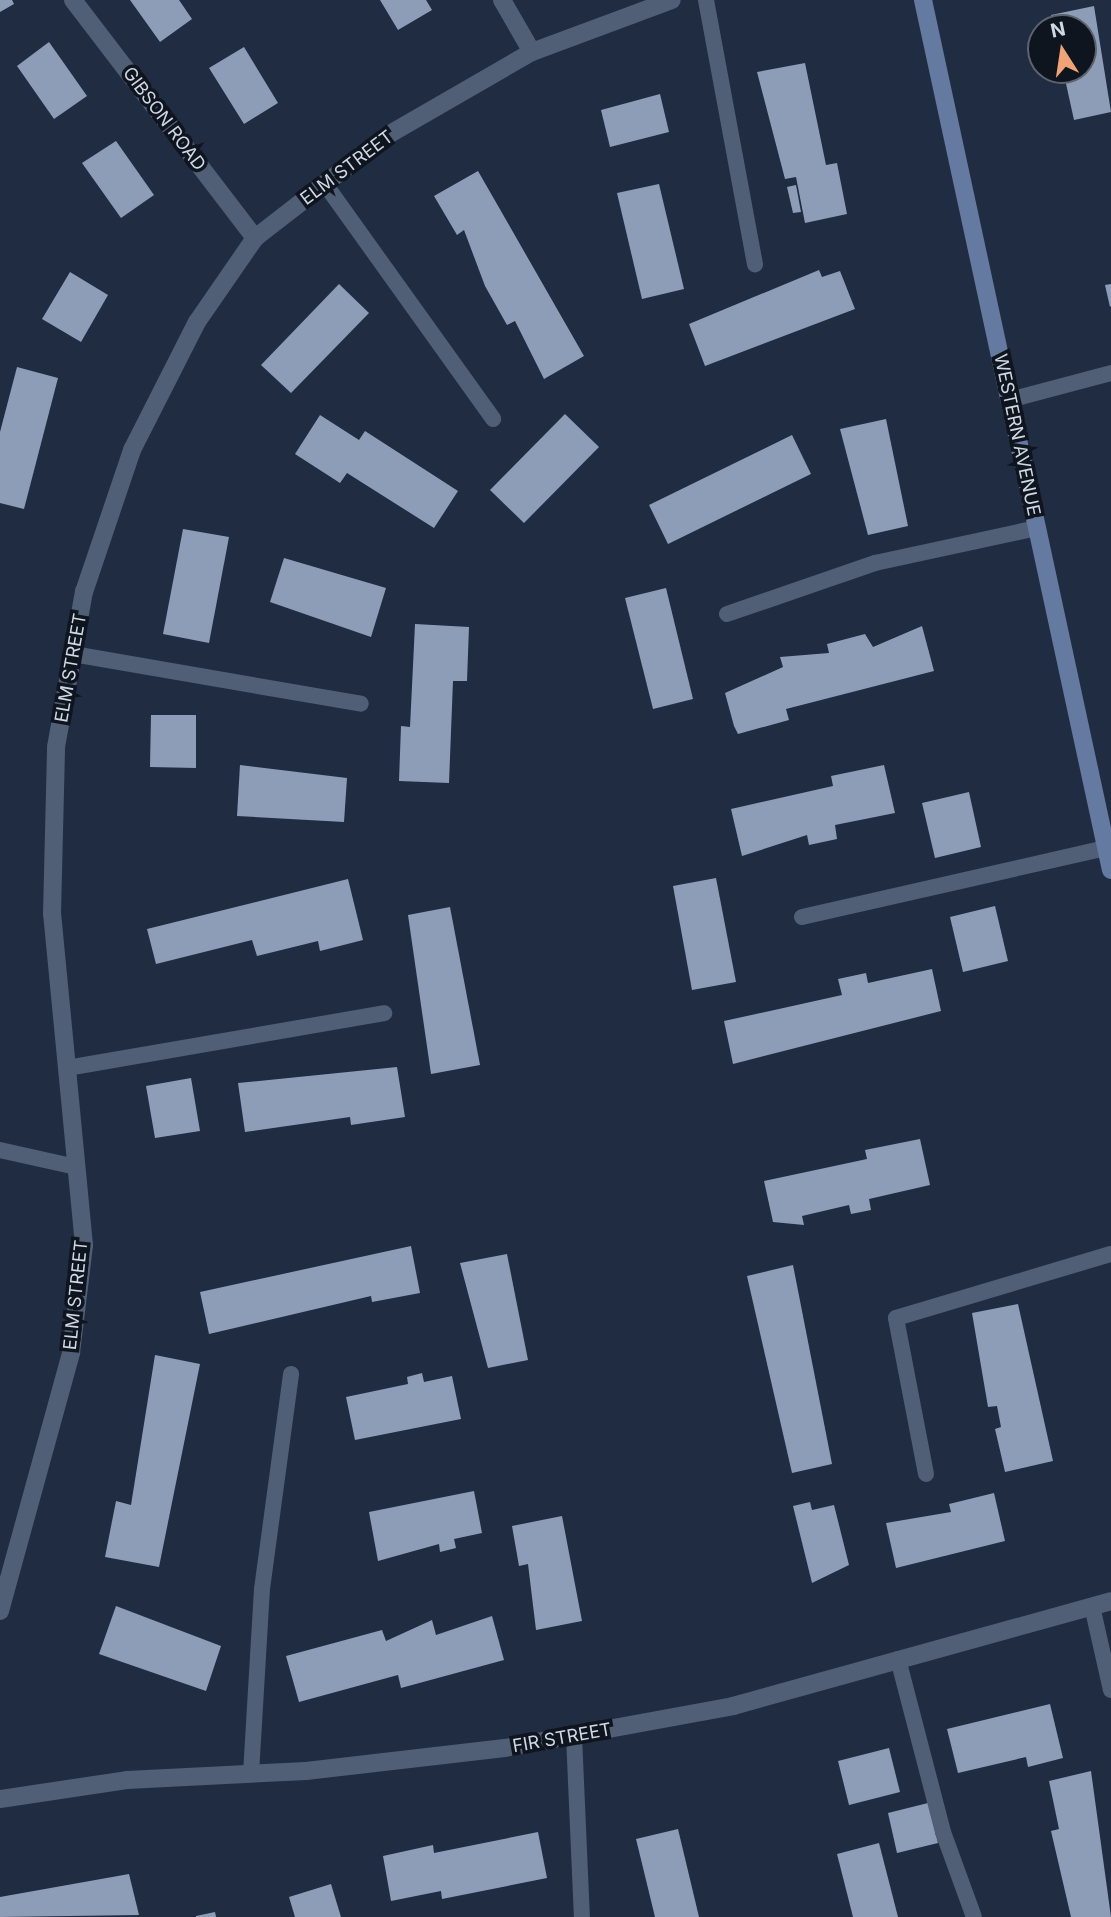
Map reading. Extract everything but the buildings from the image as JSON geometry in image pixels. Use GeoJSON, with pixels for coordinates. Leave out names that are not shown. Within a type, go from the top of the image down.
{"type":"FeatureCollection","features":[{"type":"Feature","properties":{"kind":"main road","name":"WESTERN AVENUE"},"geometry":{"type":"LineString","coordinates":[[923,0],[1111,870]]}},
{"type":"Feature","properties":{"kind":"street","name":"GIBSON ROAD"},"geometry":{"type":"LineString","coordinates":[[73,0],[255,237]]}},
{"type":"Feature","properties":{"kind":"street"},"geometry":{"type":"LineString","coordinates":[[502,0],[532,52]]}},
{"type":"Feature","properties":{"kind":"street","name":"ELM STREET"},"geometry":{"type":"LineString","coordinates":[[0,1611],[71,1353],[84,1245],[52,914],[57,747],[84,592],[132,450],[197,321],[255,237],[388,135],[532,52],[672,0]]}},
{"type":"Feature","properties":{"kind":"street","name":"FIR STREET"},"geometry":{"type":"LineString","coordinates":[[0,1799],[127,1780],[251,1773],[575,1736],[733,1706],[1111,1601]]}},
{"type":"Feature","properties":{"kind":"lane"},"geometry":{"type":"LineString","coordinates":[[706,0],[755,265]]}},
{"type":"Feature","properties":{"kind":"lane"},"geometry":{"type":"LineString","coordinates":[[325,184],[493,419]]}},
{"type":"Feature","properties":{"kind":"lane"},"geometry":{"type":"LineString","coordinates":[[1009,400],[1111,373]]}},
{"type":"Feature","properties":{"kind":"lane"},"geometry":{"type":"LineString","coordinates":[[727,614],[875,563],[1037,528]]}},
{"type":"Feature","properties":{"kind":"lane"},"geometry":{"type":"LineString","coordinates":[[73,654],[361,704]]}},
{"type":"Feature","properties":{"kind":"lane"},"geometry":{"type":"LineString","coordinates":[[802,917],[1106,848]]}},
{"type":"Feature","properties":{"kind":"lane"},"geometry":{"type":"LineString","coordinates":[[67,1068],[384,1013]]}},
{"type":"Feature","properties":{"kind":"lane"},"geometry":{"type":"LineString","coordinates":[[0,1150],[76,1167]]}},
{"type":"Feature","properties":{"kind":"lane"},"geometry":{"type":"LineString","coordinates":[[926,1474],[896,1318],[1111,1254]]}},
{"type":"Feature","properties":{"kind":"lane"},"geometry":{"type":"LineString","coordinates":[[251,1773],[261,1602],[291,1374]]}},
{"type":"Feature","properties":{"kind":"lane"},"geometry":{"type":"LineString","coordinates":[[1092,1606],[1111,1690]]}},
{"type":"Feature","properties":{"kind":"lane"},"geometry":{"type":"LineString","coordinates":[[898,1659],[943,1832],[974,1917]]}},
{"type":"Feature","properties":{"kind":"lane"},"geometry":{"type":"LineString","coordinates":[[575,1736],[582,1917]]}}]}
